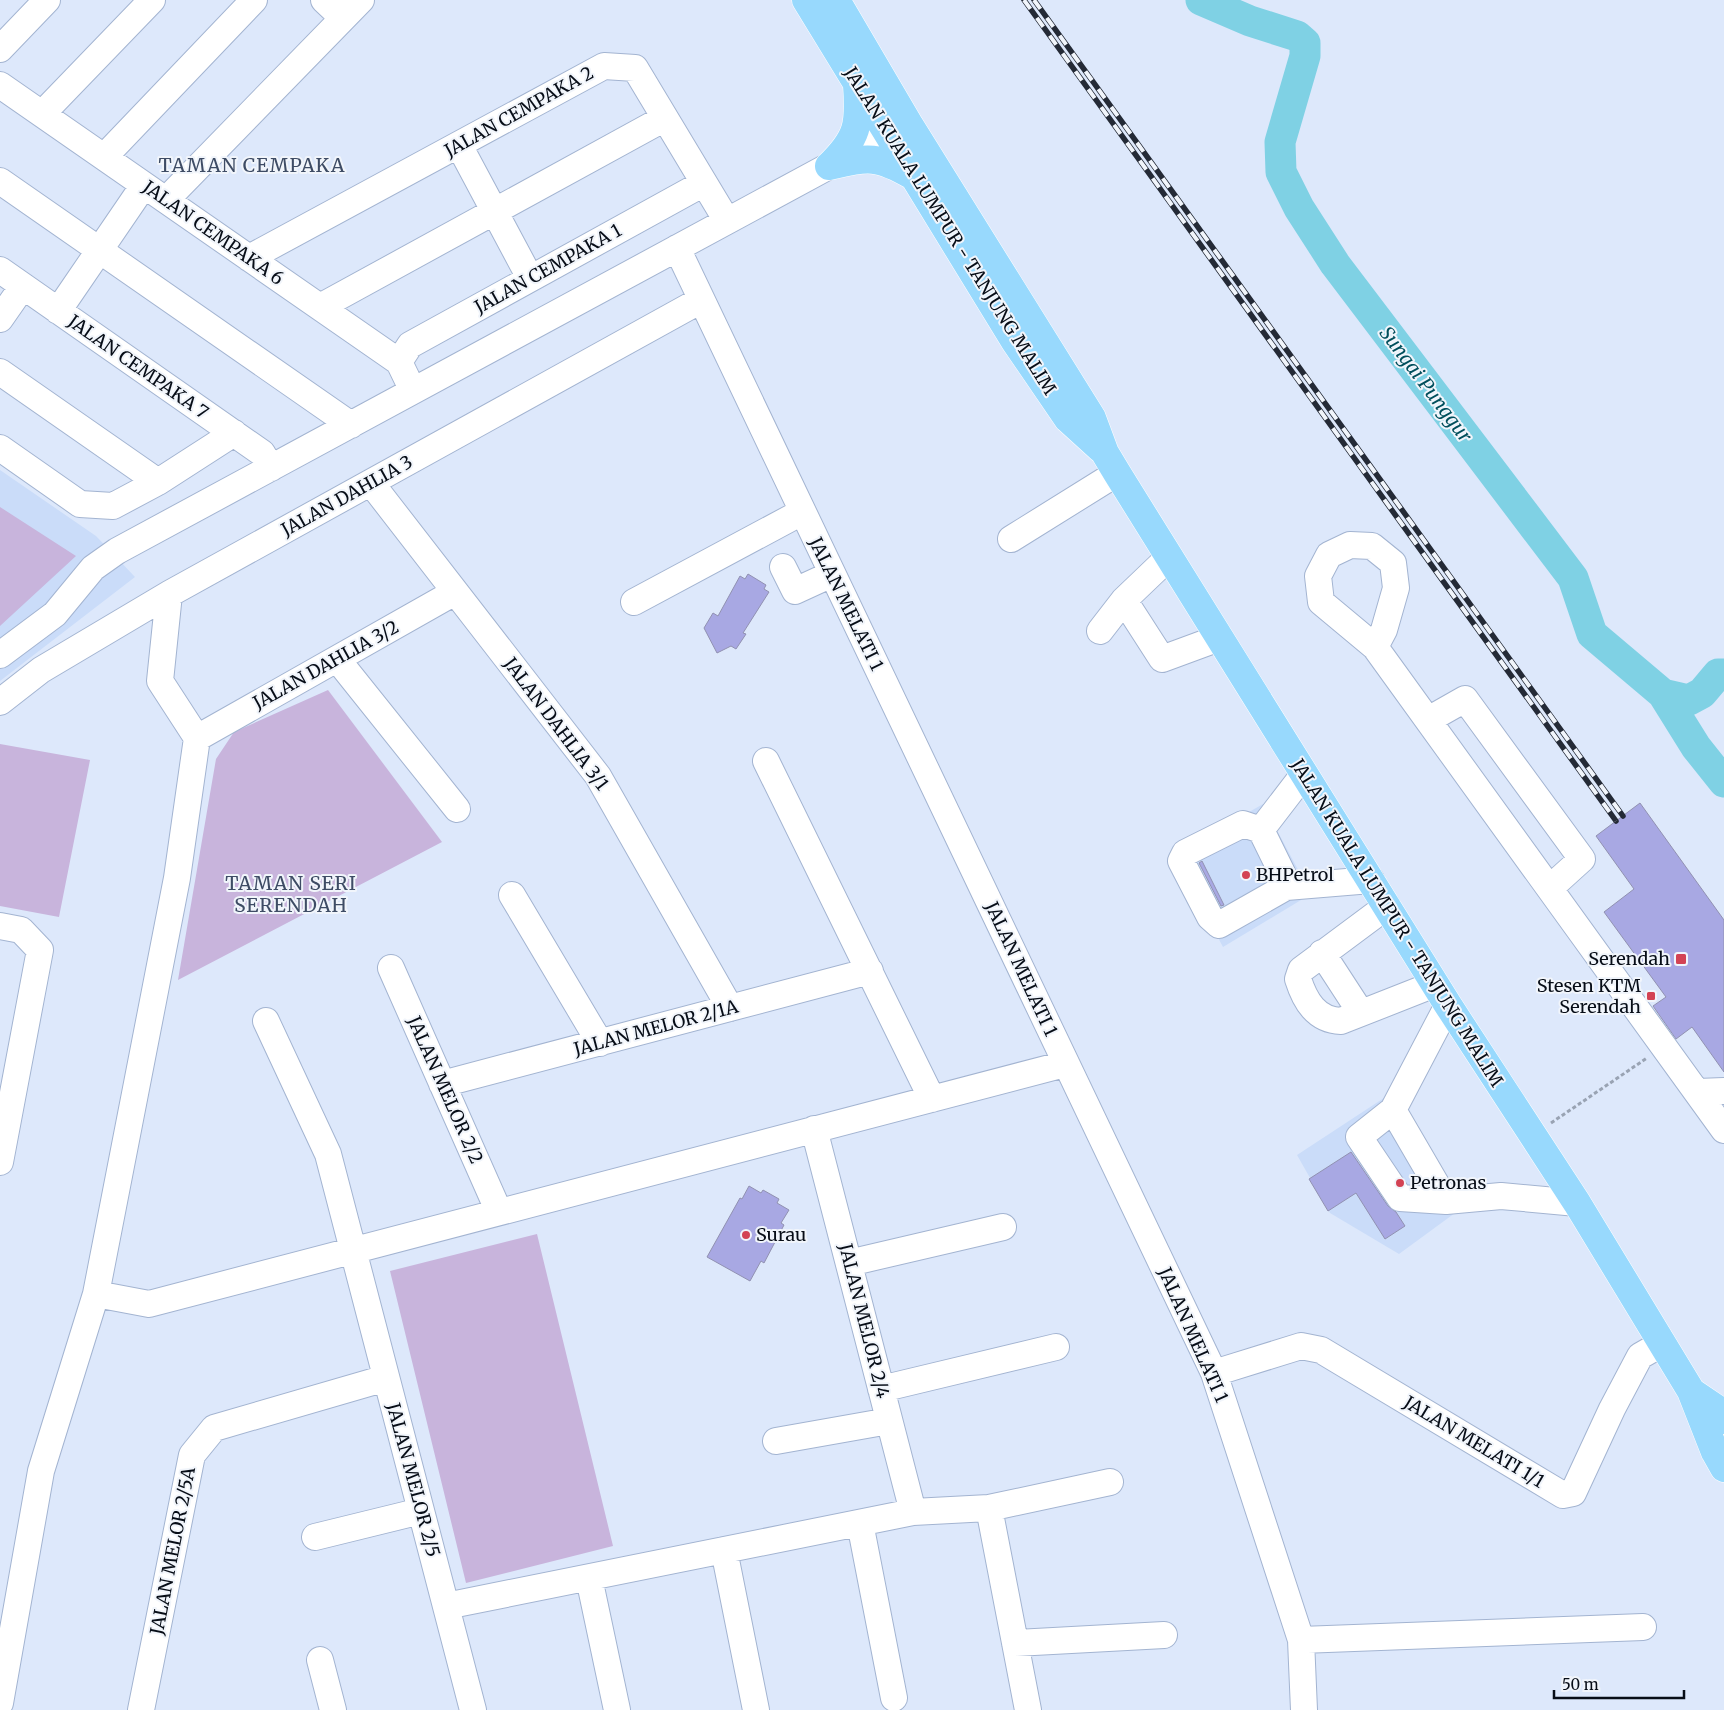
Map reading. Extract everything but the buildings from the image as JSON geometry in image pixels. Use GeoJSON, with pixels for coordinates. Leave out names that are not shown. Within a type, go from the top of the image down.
{"type":"FeatureCollection","features":[{"type":"Feature","properties":{"kind":"main road","name":"JALAN KUALA LUMPUR - TANJUNG MALIM"},"geometry":{"type":"LineString","coordinates":[[806,0],[856,82],[899,131],[1092,418],[1111,463],[1442,995],[1531,1136],[1577,1203],[1691,1391],[1715,1452],[1724,1468]]}},
{"type":"Feature","properties":{"kind":"main road","name":"JALAN KUALA LUMPUR - TANJUNG MALIM"},"geometry":{"type":"LineString","coordinates":[[836,0],[899,131],[913,176],[1014,340],[1068,419],[1111,463]]}},
{"type":"Feature","properties":{"kind":"main road"},"geometry":{"type":"LineString","coordinates":[[829,166],[846,150],[855,131],[859,113],[856,82]]}},
{"type":"Feature","properties":{"kind":"main road"},"geometry":{"type":"LineString","coordinates":[[829,166],[870,159],[889,162],[913,176]]}},
{"type":"Feature","properties":{"kind":"main road","name":"JALAN KUALA LUMPUR - TANJUNG MALIM"},"geometry":{"type":"LineString","coordinates":[[1691,1391],[1717,1408],[1724,1420]]}},
{"type":"Feature","properties":{"kind":"street"},"geometry":{"type":"LineString","coordinates":[[0,49],[47,0]]}},
{"type":"Feature","properties":{"kind":"street"},"geometry":{"type":"LineString","coordinates":[[42,114],[152,0]]}},
{"type":"Feature","properties":{"kind":"street"},"geometry":{"type":"LineString","coordinates":[[104,157],[254,0]]}},
{"type":"Feature","properties":{"kind":"street"},"geometry":{"type":"LineString","coordinates":[[324,0],[343,18]]}},
{"type":"Feature","properties":{"kind":"street"},"geometry":{"type":"LineString","coordinates":[[166,200],[361,0]]}},
{"type":"Feature","properties":{"kind":"street","name":"JALAN CEMPAKA 2"},"geometry":{"type":"LineString","coordinates":[[250,258],[604,66],[635,68],[727,221]]}},
{"type":"Feature","properties":{"kind":"street","name":"JALAN CEMPAKA 6"},"geometry":{"type":"LineString","coordinates":[[0,85],[399,362],[413,391]]}},
{"type":"Feature","properties":{"kind":"street"},"geometry":{"type":"LineString","coordinates":[[320,307],[665,118]]}},
{"type":"Feature","properties":{"kind":"street"},"geometry":{"type":"LineString","coordinates":[[0,654],[55,614],[93,568],[118,551],[829,166],[899,131]]}},
{"type":"Feature","properties":{"kind":"street"},"geometry":{"type":"LineString","coordinates":[[459,145],[530,278]]}},
{"type":"Feature","properties":{"kind":"street"},"geometry":{"type":"LineString","coordinates":[[0,182],[351,425]]}},
{"type":"Feature","properties":{"kind":"street","name":"JALAN CEMPAKA 1"},"geometry":{"type":"LineString","coordinates":[[399,362],[410,345],[704,183]]}},
{"type":"Feature","properties":{"kind":"street"},"geometry":{"type":"LineString","coordinates":[[58,311],[144,186]]}},
{"type":"Feature","properties":{"kind":"street","name":"JALAN MELATI 1"},"geometry":{"type":"LineString","coordinates":[[678,248],[802,512],[1214,1373],[1302,1640],[1304,1710]]}},
{"type":"Feature","properties":{"kind":"street","name":"JALAN CEMPAKA 7"},"geometry":{"type":"LineString","coordinates":[[0,270],[262,453],[271,468]]}},
{"type":"Feature","properties":{"kind":"street"},"geometry":{"type":"LineString","coordinates":[[0,319],[23,286]]}},
{"type":"Feature","properties":{"kind":"street","name":"JALAN DAHLIA 3"},"geometry":{"type":"LineString","coordinates":[[0,702],[41,670],[169,594],[701,300]]}},
{"type":"Feature","properties":{"kind":"street"},"geometry":{"type":"LineString","coordinates":[[0,372],[158,482]]}},
{"type":"Feature","properties":{"kind":"street"},"geometry":{"type":"LineString","coordinates":[[0,448],[80,504],[113,506],[158,482],[234,433]]}},
{"type":"Feature","properties":{"kind":"street"},"geometry":{"type":"LineString","coordinates":[[1011,539],[1111,463]]}},
{"type":"Feature","properties":{"kind":"street","name":"JALAN DAHLIA 3/1"},"geometry":{"type":"LineString","coordinates":[[371,483],[598,776],[730,1008]]}},
{"type":"Feature","properties":{"kind":"street"},"geometry":{"type":"LineString","coordinates":[[634,602],[802,512]]}},
{"type":"Feature","properties":{"kind":"street"},"geometry":{"type":"LineString","coordinates":[[1100,631],[1124,600],[1169,557]]}},
{"type":"Feature","properties":{"kind":"street"},"geometry":{"type":"LineString","coordinates":[[783,567],[795,591],[832,574]]}},
{"type":"Feature","properties":{"kind":"street","name":"JALAN DAHLIA 3/2"},"geometry":{"type":"LineString","coordinates":[[196,738],[455,592]]}},
{"type":"Feature","properties":{"kind":"street"},"geometry":{"type":"LineString","coordinates":[[0,1703],[41,1471],[96,1294],[177,878],[196,738],[160,681],[169,594]]}},
{"type":"Feature","properties":{"kind":"street"},"geometry":{"type":"LineString","coordinates":[[1124,600],[1162,659],[1219,638]]}},
{"type":"Feature","properties":{"kind":"street"},"geometry":{"type":"LineString","coordinates":[[1375,647],[1724,1130]]}},
{"type":"Feature","properties":{"kind":"street"},"geometry":{"type":"LineString","coordinates":[[337,659],[457,809]]}},
{"type":"Feature","properties":{"kind":"street"},"geometry":{"type":"LineString","coordinates":[[1428,720],[1464,699],[1582,859],[1550,888]]}},
{"type":"Feature","properties":{"kind":"street"},"geometry":{"type":"LineString","coordinates":[[766,761],[932,1099]]}},
{"type":"Feature","properties":{"kind":"street"},"geometry":{"type":"LineString","coordinates":[[1261,830],[1304,774]]}},
{"type":"Feature","properties":{"kind":"street"},"geometry":{"type":"LineString","coordinates":[[1286,888],[1286,880],[1261,830],[1243,824],[1185,853],[1181,861],[1210,917],[1219,925],[1286,888],[1371,880]]}},
{"type":"Feature","properties":{"kind":"street"},"geometry":{"type":"LineString","coordinates":[[512,895],[600,1043]]}},
{"type":"Feature","properties":{"kind":"street"},"geometry":{"type":"LineString","coordinates":[[1387,906],[1301,970],[1298,979],[1302,990],[1319,1015],[1327,1020],[1341,1021],[1361,1013],[1442,995]]}},
{"type":"Feature","properties":{"kind":"street"},"geometry":{"type":"LineString","coordinates":[[0,926],[21,930],[40,950],[0,1162]]}},
{"type":"Feature","properties":{"kind":"street"},"geometry":{"type":"LineString","coordinates":[[1322,953],[1361,1013]]}},
{"type":"Feature","properties":{"kind":"street","name":"JALAN MELOR 2/2"},"geometry":{"type":"LineString","coordinates":[[391,968],[499,1212]]}},
{"type":"Feature","properties":{"kind":"street","name":"JALAN MELOR 2/1A"},"geometry":{"type":"LineString","coordinates":[[442,1084],[870,971]]}},
{"type":"Feature","properties":{"kind":"street"},"geometry":{"type":"LineString","coordinates":[[1442,995],[1393,1110],[1359,1137],[1400,1198],[1446,1200],[1501,1196],[1577,1203]]}},
{"type":"Feature","properties":{"kind":"street","name":"JALAN MELOR 2/5"},"geometry":{"type":"LineString","coordinates":[[266,1021],[328,1154],[473,1710]]}},
{"type":"Feature","properties":{"kind":"street"},"geometry":{"type":"LineString","coordinates":[[96,1294],[149,1304],[1066,1064]]}},
{"type":"Feature","properties":{"kind":"street"},"geometry":{"type":"LineString","coordinates":[[1698,1092],[1724,1092]]}},
{"type":"Feature","properties":{"kind":"street"},"geometry":{"type":"LineString","coordinates":[[1393,1110],[1446,1200]]}},
{"type":"Feature","properties":{"kind":"street","name":"JALAN MELOR 2/4"},"geometry":{"type":"LineString","coordinates":[[814,1130],[913,1512]]}},
{"type":"Feature","properties":{"kind":"street"},"geometry":{"type":"LineString","coordinates":[[849,1263],[1003,1227]]}},
{"type":"Feature","properties":{"kind":"street","name":"JALAN MELATI 1/1"},"geometry":{"type":"LineString","coordinates":[[1214,1373],[1301,1346],[1321,1350],[1563,1495],[1573,1493],[1612,1409],[1640,1356],[1661,1344]]}},
{"type":"Feature","properties":{"kind":"street"},"geometry":{"type":"LineString","coordinates":[[881,1389],[1056,1346]]}},
{"type":"Feature","properties":{"kind":"street","name":"JALAN MELOR 2/5A"},"geometry":{"type":"LineString","coordinates":[[141,1710],[192,1455],[214,1428],[386,1378]]}},
{"type":"Feature","properties":{"kind":"street"},"geometry":{"type":"LineString","coordinates":[[776,1441],[890,1421]]}},
{"type":"Feature","properties":{"kind":"street"},"geometry":{"type":"LineString","coordinates":[[446,1606],[913,1512],[990,1508],[1110,1482]]}},
{"type":"Feature","properties":{"kind":"street"},"geometry":{"type":"LineString","coordinates":[[990,1508],[1028,1710]]}},
{"type":"Feature","properties":{"kind":"street"},"geometry":{"type":"LineString","coordinates":[[315,1537],[421,1511]]}},
{"type":"Feature","properties":{"kind":"street"},"geometry":{"type":"LineString","coordinates":[[860,1523],[894,1698]]}},
{"type":"Feature","properties":{"kind":"street"},"geometry":{"type":"LineString","coordinates":[[724,1550],[756,1710]]}},
{"type":"Feature","properties":{"kind":"street"},"geometry":{"type":"LineString","coordinates":[[589,1578],[617,1710]]}},
{"type":"Feature","properties":{"kind":"street"},"geometry":{"type":"LineString","coordinates":[[1302,1640],[1643,1627]]}},
{"type":"Feature","properties":{"kind":"street"},"geometry":{"type":"LineString","coordinates":[[1015,1643],[1164,1635]]}},
{"type":"Feature","properties":{"kind":"street"},"geometry":{"type":"LineString","coordinates":[[320,1660],[333,1710]]}},
{"type":"Feature","properties":{"kind":"path"},"geometry":{"type":"LineString","coordinates":[[1531,1136],[1665,1047]]}},
{"type":"Feature","properties":{"kind":"shaded area"},"geometry":{"type":"Polygon","coordinates":[[[0,470],[96,536],[135,577],[0,681],[0,470]]]}},
{"type":"Feature","properties":{"kind":"shaded area"},"geometry":{"type":"Polygon","coordinates":[[[0,507],[76,556],[0,626],[0,507]]]}},
{"type":"Feature","properties":{"kind":"shaded area"},"geometry":{"type":"Polygon","coordinates":[[[328,690],[442,842],[178,980],[216,759],[234,732],[328,690]]]}},
{"type":"Feature","properties":{"kind":"shaded area"},"geometry":{"type":"Polygon","coordinates":[[[0,744],[90,760],[59,917],[0,906],[0,744]]]}},
{"type":"Feature","properties":{"kind":"shaded area"},"geometry":{"type":"Polygon","coordinates":[[[1263,804],[1311,894],[1223,947],[1174,855],[1263,804]]]}},
{"type":"Feature","properties":{"kind":"shaded area"},"geometry":{"type":"Polygon","coordinates":[[[1390,1094],[1455,1213],[1399,1254],[1330,1213],[1297,1155],[1390,1094]]]}},
{"type":"Feature","properties":{"kind":"shaded area"},"geometry":{"type":"Polygon","coordinates":[[[537,1234],[613,1546],[466,1583],[390,1271],[537,1234]]]}},
{"type":"Feature","properties":{"kind":"waterway","name":"Sungai Punggur"},"geometry":{"type":"LineString","coordinates":[[1201,0],[1250,21],[1297,36],[1305,43],[1305,56],[1280,142],[1281,172],[1299,208],[1335,264],[1573,578],[1592,634],[1663,694],[1696,747],[1724,782]]}},
{"type":"Feature","properties":{"kind":"waterway"},"geometry":{"type":"LineString","coordinates":[[1663,694],[1689,700],[1702,693],[1718,674],[1724,674]]}},
{"type":"Feature","properties":{"kind":"railway"},"geometry":{"type":"LineString","coordinates":[[1024,0],[1616,821]]}},
{"type":"Feature","properties":{"kind":"railway"},"geometry":{"type":"LineString","coordinates":[[1034,0],[1623,816]]}},
{"type":"Feature","properties":{"kind":"place","name":"BHPetrol"},"geometry":{"type":"Point","coordinates":[1246,875]}},
{"type":"Feature","properties":{"kind":"place","name":"Serendah"},"geometry":{"type":"Point","coordinates":[1681,959]}},
{"type":"Feature","properties":{"kind":"place","name":"Stesen KTM Serendah"},"geometry":{"type":"Point","coordinates":[1651,996]}},
{"type":"Feature","properties":{"kind":"place","name":"Petronas"},"geometry":{"type":"Point","coordinates":[1400,1183]}},
{"type":"Feature","properties":{"kind":"place","name":"Surau"},"geometry":{"type":"Point","coordinates":[746,1235]}},
{"type":"Feature","properties":{"kind":"district","name":"TAMAN CEMPAKA"},"geometry":{"type":"Point","coordinates":[252,165]}},
{"type":"Feature","properties":{"kind":"district","name":"TAMAN SERI SERENDAH"},"geometry":{"type":"Point","coordinates":[291,894]}}]}
